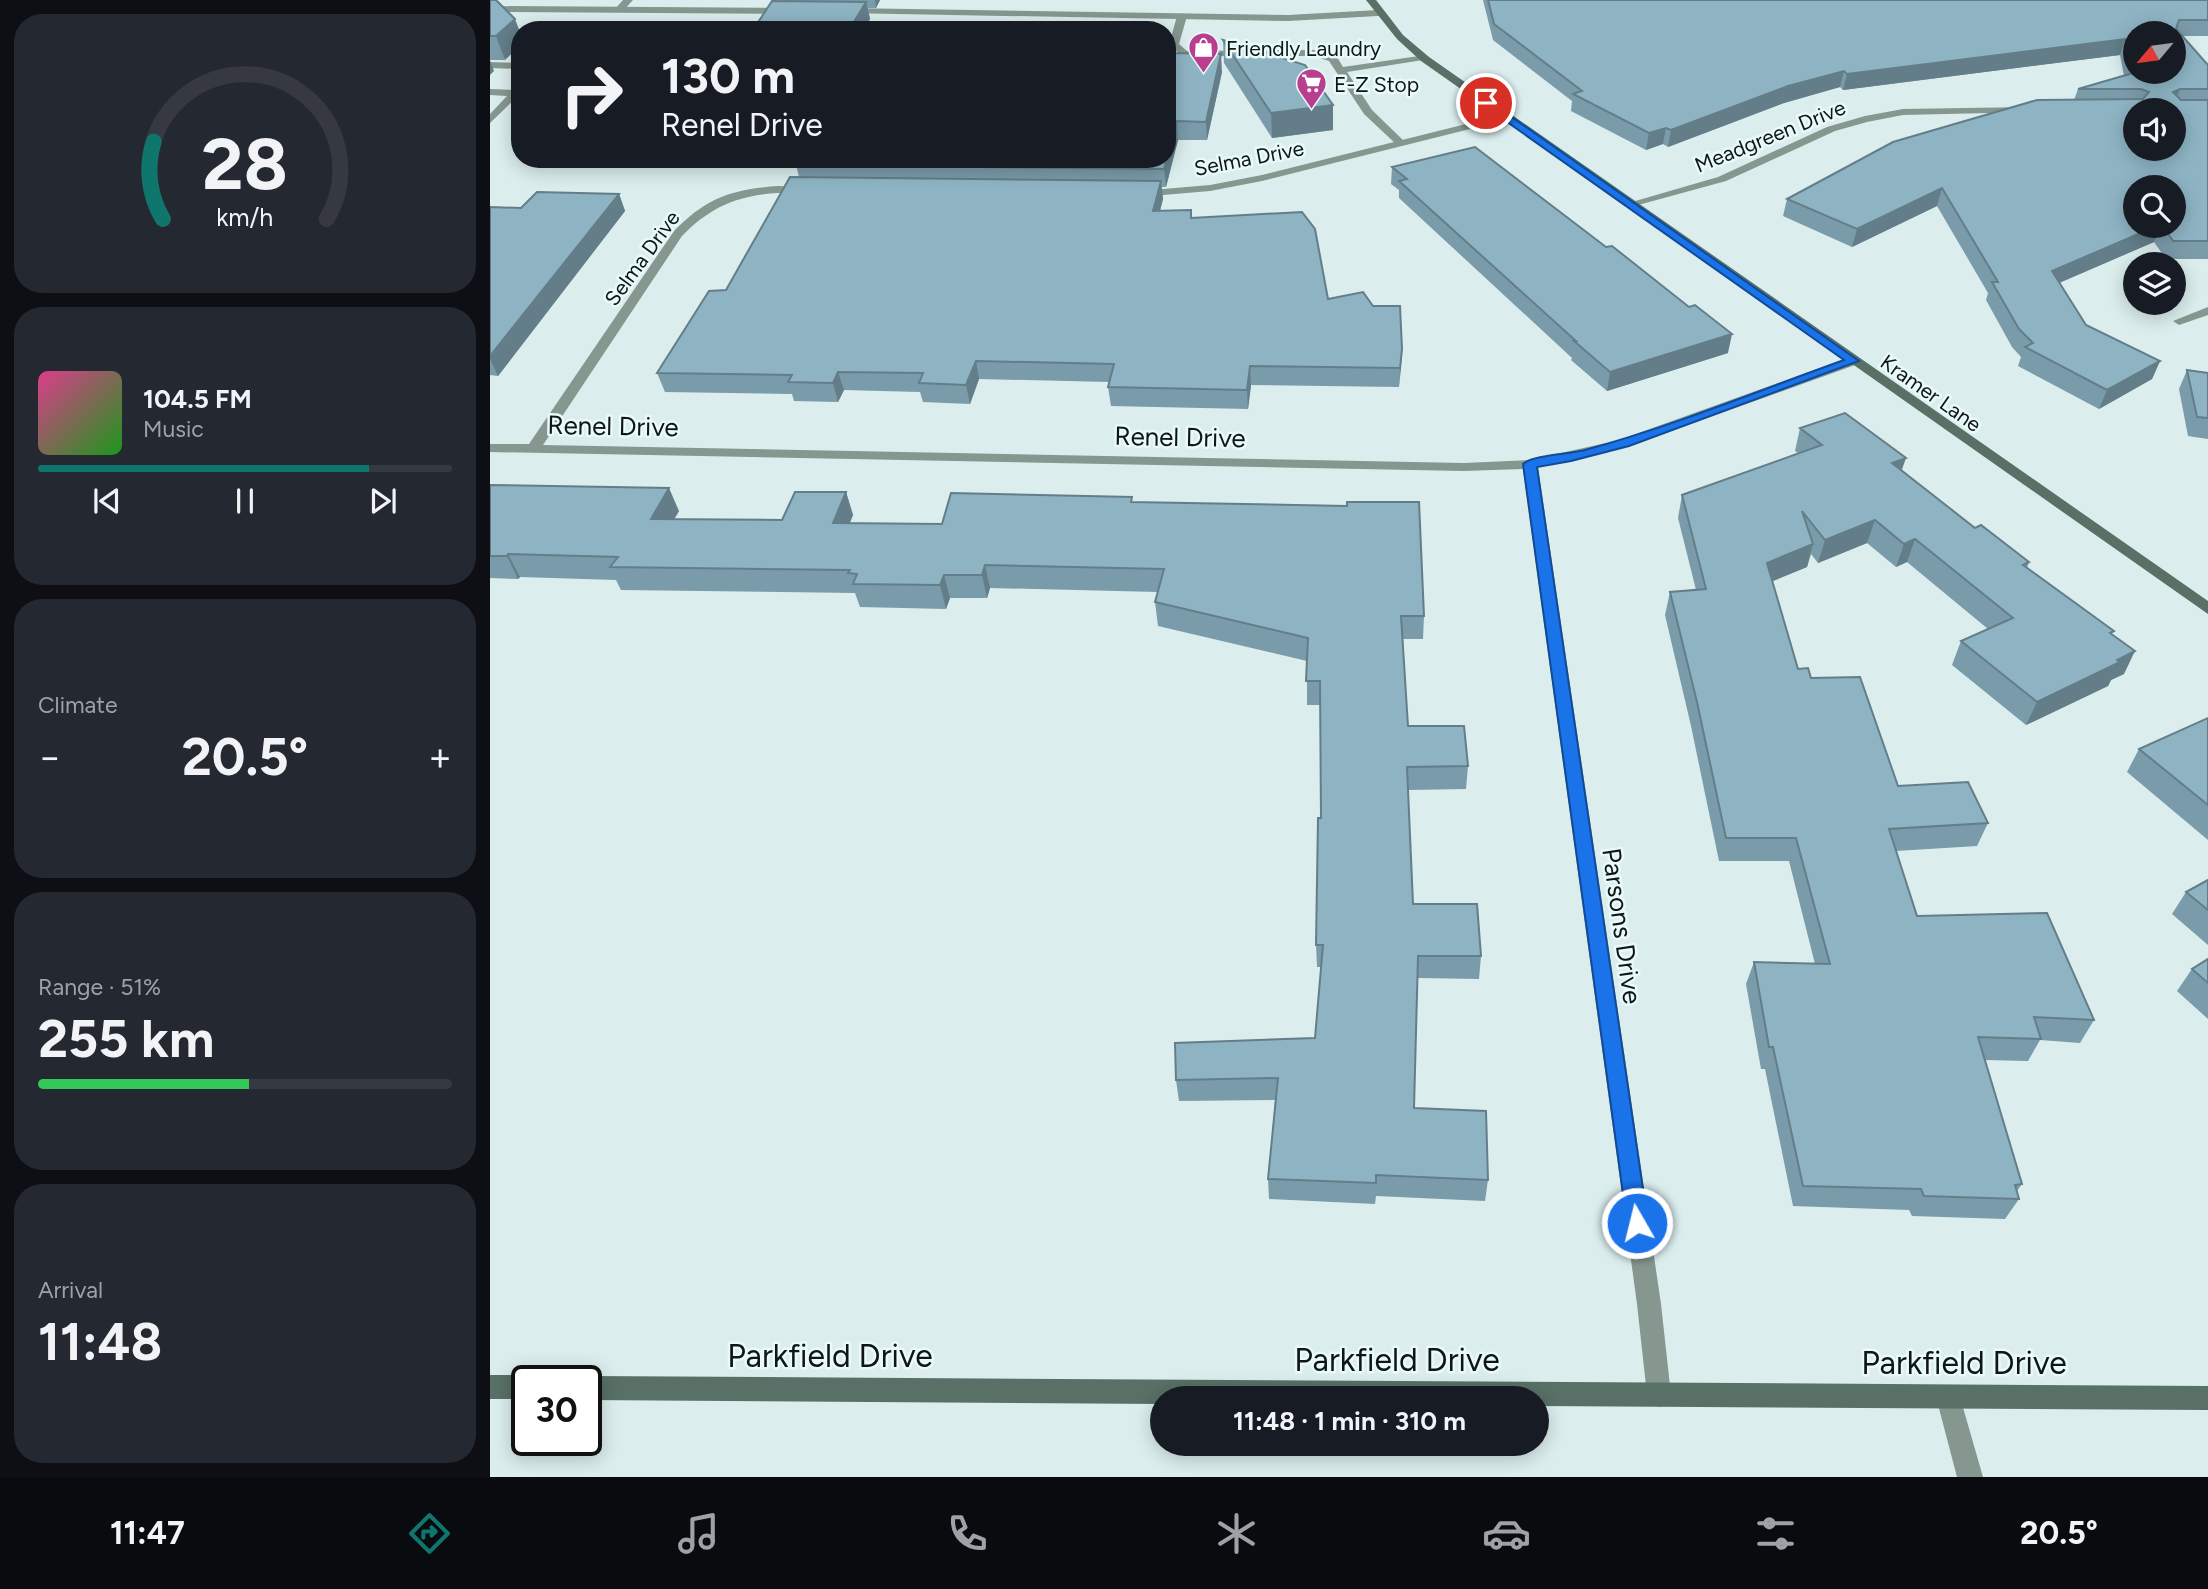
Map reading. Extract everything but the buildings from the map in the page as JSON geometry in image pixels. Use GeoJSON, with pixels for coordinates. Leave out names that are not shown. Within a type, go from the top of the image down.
{"type":"FeatureCollection","features":[{"type":"Feature","properties":{"kind":"street"},"geometry":{"type":"LineString","coordinates":[[620,9],[628,0]]}},
{"type":"Feature","properties":{"kind":"street","name":"Kramer Lane"},"geometry":{"type":"LineString","coordinates":[[1371,0],[1378,13],[1423,57],[2208,610]]}},
{"type":"Feature","properties":{"kind":"street"},"geometry":{"type":"LineString","coordinates":[[490,9],[796,11]]}},
{"type":"Feature","properties":{"kind":"street"},"geometry":{"type":"LineString","coordinates":[[837,11],[1287,18],[1378,13]]}},
{"type":"Feature","properties":{"kind":"street"},"geometry":{"type":"LineString","coordinates":[[1176,38],[1182,16]]}},
{"type":"Feature","properties":{"kind":"street"},"geometry":{"type":"LineString","coordinates":[[1176,47],[1185,54],[1314,54],[1333,58],[1368,112],[1401,143]]}},
{"type":"Feature","properties":{"kind":"street"},"geometry":{"type":"LineString","coordinates":[[1342,69],[1423,57]]}},
{"type":"Feature","properties":{"kind":"street"},"geometry":{"type":"LineString","coordinates":[[490,65],[511,66]]}},
{"type":"Feature","properties":{"kind":"street"},"geometry":{"type":"LineString","coordinates":[[490,92],[511,90]]}},
{"type":"Feature","properties":{"kind":"street"},"geometry":{"type":"LineString","coordinates":[[490,120],[511,98]]}},
{"type":"Feature","properties":{"kind":"street","name":"Meadgreen Drive"},"geometry":{"type":"LineString","coordinates":[[1632,204],[1722,179],[1831,129],[1865,119],[1903,112],[1940,110],[2044,110]]}},
{"type":"Feature","properties":{"kind":"street","name":"Selma Drive"},"geometry":{"type":"LineString","coordinates":[[1125,194],[1210,188],[1262,178],[1506,117]]}},
{"type":"Feature","properties":{"kind":"street","name":"Selma Drive"},"geometry":{"type":"LineString","coordinates":[[534,449],[678,234],[702,211],[720,201],[743,194],[778,189],[819,190]]}},
{"type":"Feature","properties":{"kind":"street"},"geometry":{"type":"LineString","coordinates":[[2179,321],[2208,311]]}},
{"type":"Feature","properties":{"kind":"street","name":"Renel Drive"},"geometry":{"type":"LineString","coordinates":[[490,448],[1450,467],[1530,464],[1625,443],[1853,361]]}},
{"type":"Feature","properties":{"kind":"street","name":"Parsons Drive"},"geometry":{"type":"LineString","coordinates":[[1530,464],[1649,1304],[1659,1395]]}},
{"type":"Feature","properties":{"kind":"street"},"geometry":{"type":"LineString","coordinates":[[490,1387],[511,1387]]}},
{"type":"Feature","properties":{"kind":"street","name":"Parkfield Drive"},"geometry":{"type":"LineString","coordinates":[[602,1388],[2208,1398]]}},
{"type":"Feature","properties":{"kind":"street"},"geometry":{"type":"LineString","coordinates":[[1948,1396],[1970,1477]]}},
{"type":"Feature","properties":{"kind":"place","name":"Friendly Laundry"},"geometry":{"type":"Point","coordinates":[1203,75]}},
{"type":"Feature","properties":{"kind":"place","name":"E-Z Stop"},"geometry":{"type":"Point","coordinates":[1311,111]}},
{"type":"Feature","properties":{"kind":"route"},"geometry":{"type":"LineString","coordinates":[[1486,103],[1853,361],[1625,443],[1530,464],[1637,1223]]}}]}
